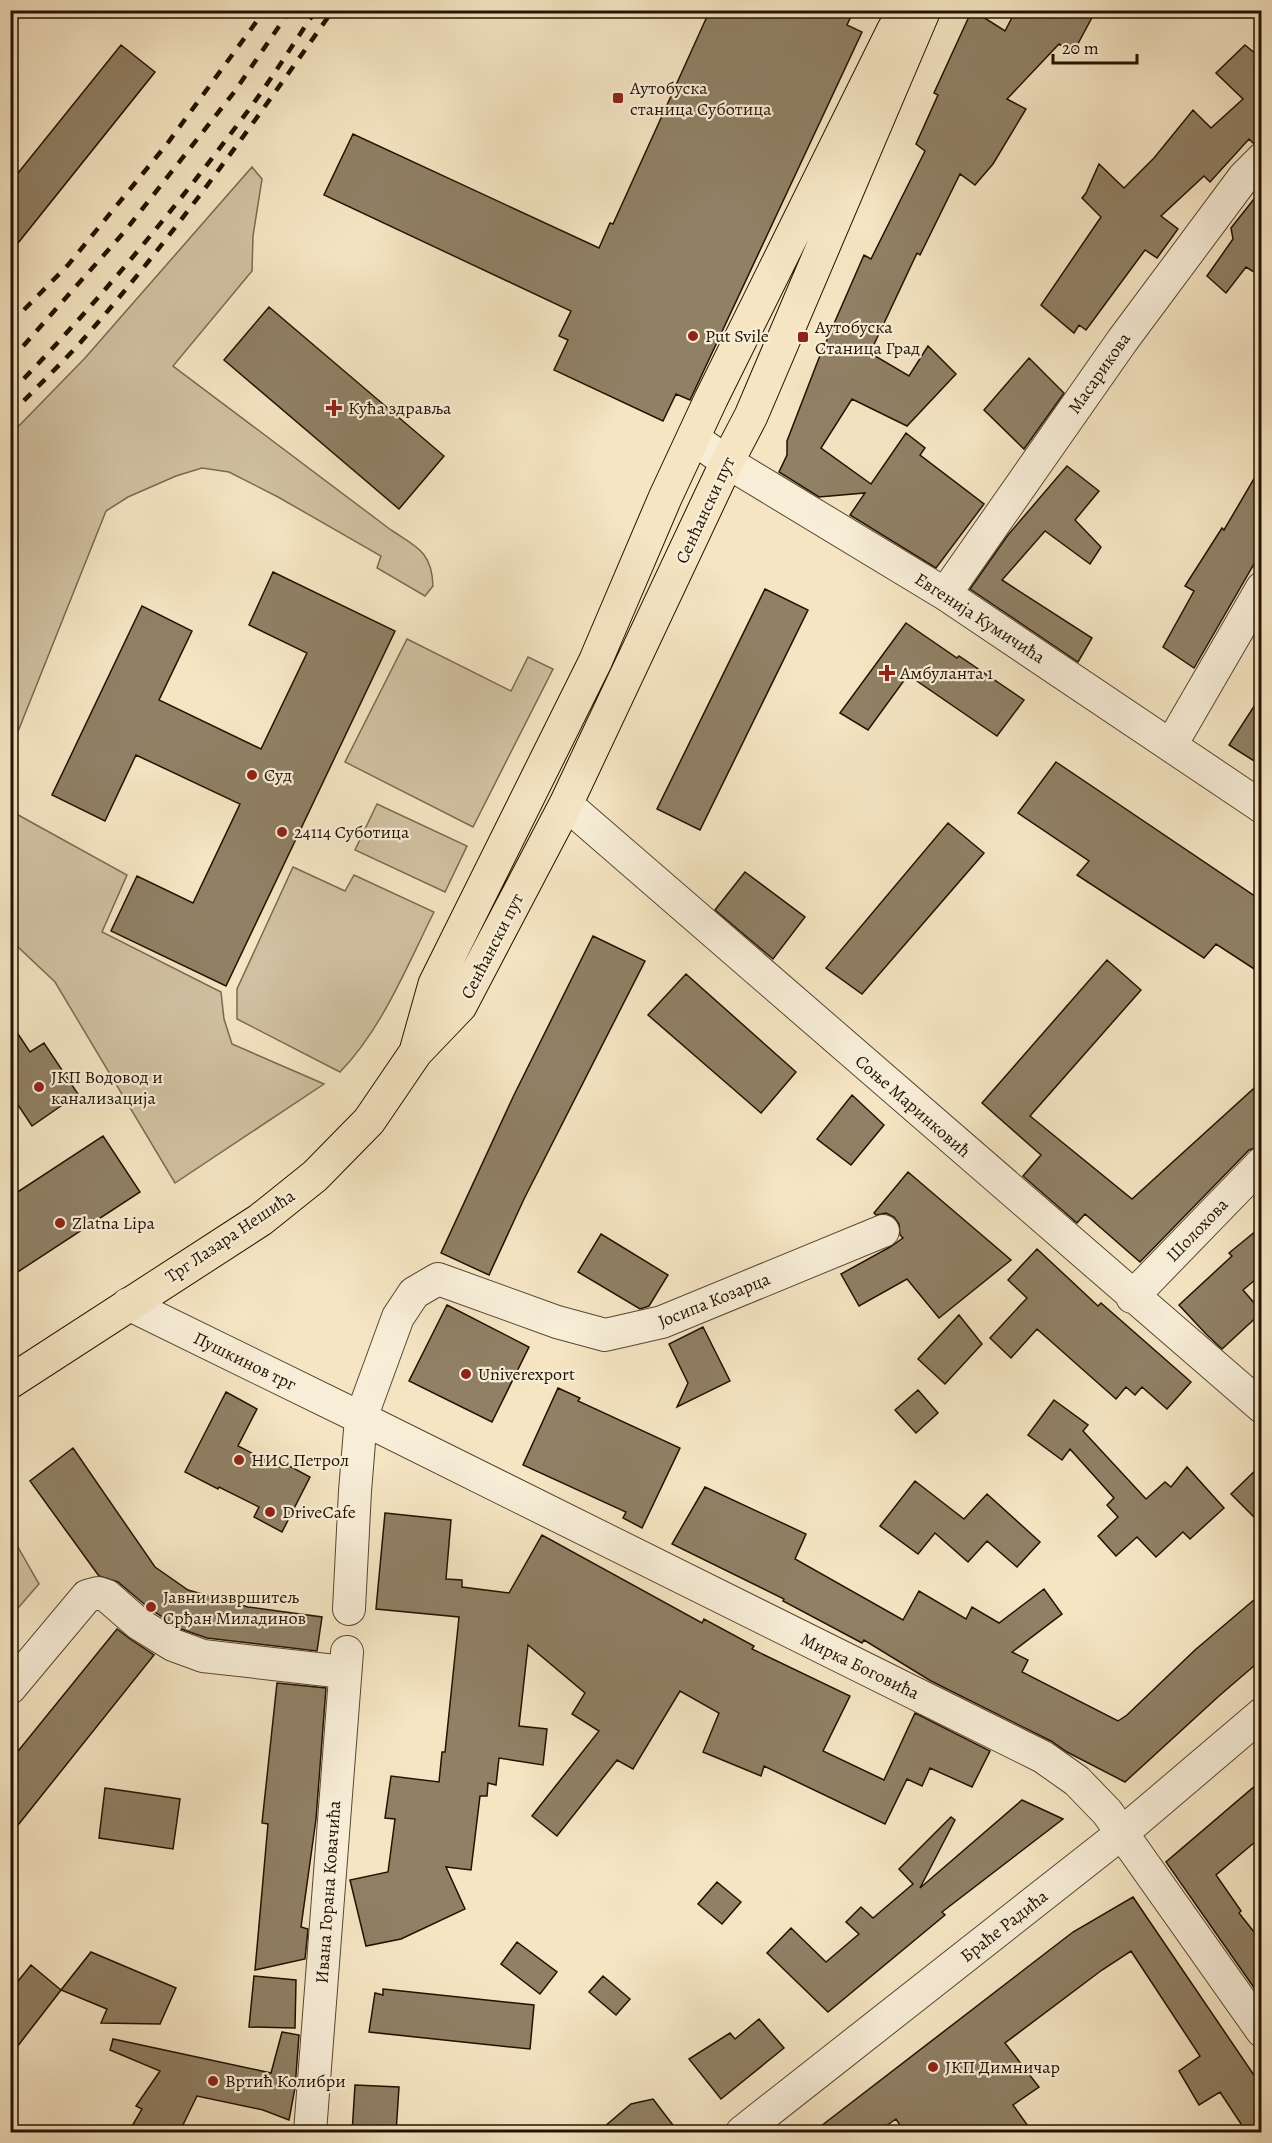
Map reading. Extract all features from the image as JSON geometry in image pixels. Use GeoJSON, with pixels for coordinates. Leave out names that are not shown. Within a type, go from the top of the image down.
{"type":"FeatureCollection","features":[{"type":"Feature","properties":{"kind":"main road","name":"Сенћански пут"},"geometry":{"type":"LineString","coordinates":[[416,1052],[435,984],[595,662],[693,438],[892,31],[905,10]]}},
{"type":"Feature","properties":{"kind":"main road","name":"Сенћански пут"},"geometry":{"type":"LineString","coordinates":[[416,1052],[460,1006],[566,804],[727,462],[751,416],[924,10]]}},
{"type":"Feature","properties":{"kind":"main road","name":"Трг Лазара Нешића"},"geometry":{"type":"LineString","coordinates":[[10,1383],[260,1220],[315,1176],[369,1121],[416,1052]]}},
{"type":"Feature","properties":{"kind":"street","name":"Масарикова"},"geometry":{"type":"LineString","coordinates":[[945,594],[1122,341],[1244,177],[1262,159]]}},
{"type":"Feature","properties":{"kind":"street","name":"Евгенија Кумичића"},"geometry":{"type":"LineString","coordinates":[[693,438],[727,462],[945,594],[1262,807]]}},
{"type":"Feature","properties":{"kind":"street"},"geometry":{"type":"LineString","coordinates":[[1171,745],[1262,588]]}},
{"type":"Feature","properties":{"kind":"street","name":"Соње Маринковић"},"geometry":{"type":"LineString","coordinates":[[566,804],[1132,1297],[1262,1407]]}},
{"type":"Feature","properties":{"kind":"street","name":"Шолохова"},"geometry":{"type":"LineString","coordinates":[[1132,1297],[1262,1163]]}},
{"type":"Feature","properties":{"kind":"street","name":"Јосипа Козарца"},"geometry":{"type":"LineString","coordinates":[[361,1418],[398,1317],[414,1293],[438,1279],[557,1322],[605,1335],[662,1322],[883,1231]]}},
{"type":"Feature","properties":{"kind":"street","name":"Пушкинов трг"},"geometry":{"type":"LineString","coordinates":[[128,1304],[361,1418]]}},
{"type":"Feature","properties":{"kind":"street"},"geometry":{"type":"LineString","coordinates":[[350,1609],[361,1418]]}},
{"type":"Feature","properties":{"kind":"street","name":"Мирка Боговића"},"geometry":{"type":"LineString","coordinates":[[361,1418],[1043,1757],[1077,1781],[1107,1812],[1262,2031]]}},
{"type":"Feature","properties":{"kind":"street","name":"Ивана Горана Ковачића"},"geometry":{"type":"LineString","coordinates":[[10,1688],[87,1596],[98,1593],[107,1596],[139,1624],[173,1645],[203,1656],[345,1662],[310,2133]]}},
{"type":"Feature","properties":{"kind":"street","name":"Браће Радића"},"geometry":{"type":"LineString","coordinates":[[742,2133],[1122,1833],[1262,1714]]}},
{"type":"Feature","properties":{"kind":"shaded area"},"geometry":{"type":"Polygon","coordinates":[[[252,167],[262,179],[253,236],[252,271],[173,366],[415,546],[430,565],[433,586],[425,596],[377,568],[381,556],[278,497],[229,472],[202,468],[176,476],[128,497],[106,511],[11,749],[11,434],[85,358],[252,167]]]}},
{"type":"Feature","properties":{"kind":"shaded area"},"geometry":{"type":"Polygon","coordinates":[[[407,639],[511,691],[528,657],[553,669],[473,827],[345,762],[407,639]]]}},
{"type":"Feature","properties":{"kind":"shaded area"},"geometry":{"type":"Polygon","coordinates":[[[377,804],[467,846],[445,892],[355,850],[377,804]]]}},
{"type":"Feature","properties":{"kind":"shaded area"},"geometry":{"type":"Polygon","coordinates":[[[11,811],[127,875],[102,932],[221,992],[224,1019],[232,1044],[324,1084],[175,1183],[55,982],[18,947],[11,946],[11,811]]]}},
{"type":"Feature","properties":{"kind":"shaded area"},"geometry":{"type":"Polygon","coordinates":[[[293,867],[345,891],[354,875],[434,912],[381,1017],[355,1055],[340,1072],[237,1019],[237,989],[293,867]]]}},
{"type":"Feature","properties":{"kind":"shaded area"},"geometry":{"type":"Polygon","coordinates":[[[11,1535],[39,1584],[10,1616],[11,1535]]]}},
{"type":"Feature","properties":{"kind":"building"},"geometry":{"type":"Polygon","coordinates":[[[710,10],[854,10],[847,25],[862,32],[690,400],[676,394],[663,421],[554,370],[568,340],[559,336],[571,311],[324,195],[353,134],[599,248],[610,223],[613,224],[710,10]]]}},
{"type":"Feature","properties":{"kind":"building"},"geometry":{"type":"Polygon","coordinates":[[[972,10],[1005,31],[1016,10],[1096,10],[1073,53],[1059,44],[1007,99],[1026,109],[993,164],[975,185],[960,174],[920,255],[917,253],[870,353],[909,376],[928,346],[956,374],[907,426],[852,399],[821,448],[871,484],[906,433],[925,448],[920,455],[984,504],[936,568],[850,515],[865,493],[819,497],[779,472],[787,455],[787,441],[819,358],[864,255],[871,259],[925,151],[916,144],[938,95],[934,93],[972,10]]]}},
{"type":"Feature","properties":{"kind":"building"},"geometry":{"type":"Polygon","coordinates":[[[121,45],[155,72],[10,253],[10,183],[121,45]]]}},
{"type":"Feature","properties":{"kind":"building"},"geometry":{"type":"Polygon","coordinates":[[[1245,45],[1262,59],[1262,142],[1254,144],[1249,139],[1210,182],[1204,176],[1161,216],[1178,229],[1157,258],[1145,250],[1086,330],[1079,325],[1074,333],[1041,305],[1101,217],[1082,198],[1099,164],[1124,188],[1154,158],[1193,110],[1211,128],[1243,99],[1216,73],[1245,45]]]}},
{"type":"Feature","properties":{"kind":"building"},"geometry":{"type":"Polygon","coordinates":[[[1262,189],[1262,277],[1246,267],[1226,293],[1207,276],[1233,239],[1231,228],[1262,189]]]}},
{"type":"Feature","properties":{"kind":"building","name":"Кућа здравља"},"geometry":{"type":"Polygon","coordinates":[[[269,307],[444,456],[399,509],[224,360],[269,307]]]}},
{"type":"Feature","properties":{"kind":"building"},"geometry":{"type":"Polygon","coordinates":[[[1029,358],[1064,393],[1024,449],[984,410],[1029,358]]]}},
{"type":"Feature","properties":{"kind":"building"},"geometry":{"type":"Polygon","coordinates":[[[1262,465],[1262,550],[1194,668],[1163,647],[1194,591],[1185,586],[1222,528],[1224,530],[1262,465]]]}},
{"type":"Feature","properties":{"kind":"building"},"geometry":{"type":"Polygon","coordinates":[[[1067,466],[1099,491],[1075,520],[1101,547],[1090,564],[1045,531],[1002,580],[1092,638],[1078,662],[970,589],[1008,535],[1067,466]]]}},
{"type":"Feature","properties":{"kind":"building","name":"Суд"},"geometry":{"type":"Polygon","coordinates":[[[273,572],[395,631],[226,986],[111,931],[137,876],[193,903],[240,804],[136,755],[105,821],[52,795],[142,606],[192,631],[159,700],[261,749],[307,653],[249,625],[273,572]]]}},
{"type":"Feature","properties":{"kind":"building"},"geometry":{"type":"Polygon","coordinates":[[[765,589],[808,610],[700,830],[657,809],[765,589]]]}},
{"type":"Feature","properties":{"kind":"building"},"geometry":{"type":"Polygon","coordinates":[[[906,623],[1024,700],[997,736],[908,675],[868,730],[840,713],[906,623]]]}},
{"type":"Feature","properties":{"kind":"building"},"geometry":{"type":"Polygon","coordinates":[[[1262,694],[1262,766],[1229,745],[1262,694]]]}},
{"type":"Feature","properties":{"kind":"building"},"geometry":{"type":"Polygon","coordinates":[[[1056,762],[1262,901],[1262,974],[1216,944],[1204,958],[1077,875],[1089,861],[1018,813],[1056,762]]]}},
{"type":"Feature","properties":{"kind":"building"},"geometry":{"type":"Polygon","coordinates":[[[948,823],[984,853],[862,994],[826,968],[948,823]]]}},
{"type":"Feature","properties":{"kind":"building"},"geometry":{"type":"Polygon","coordinates":[[[745,872],[805,917],[773,959],[715,910],[745,872]]]}},
{"type":"Feature","properties":{"kind":"building"},"geometry":{"type":"Polygon","coordinates":[[[593,936],[645,961],[524,1199],[489,1275],[441,1253],[514,1095],[593,936]]]}},
{"type":"Feature","properties":{"kind":"building"},"geometry":{"type":"Polygon","coordinates":[[[1107,960],[1141,990],[1030,1116],[1132,1199],[1262,1081],[1262,1146],[1249,1150],[1140,1262],[1085,1214],[1077,1223],[1023,1176],[1041,1155],[982,1103],[1107,960]]]}},
{"type":"Feature","properties":{"kind":"building"},"geometry":{"type":"Polygon","coordinates":[[[686,974],[796,1072],[761,1113],[648,1015],[686,974]]]}},
{"type":"Feature","properties":{"kind":"building"},"geometry":{"type":"Polygon","coordinates":[[[10,1022],[30,1052],[44,1043],[78,1094],[32,1126],[10,1093],[10,1022]]]}},
{"type":"Feature","properties":{"kind":"building"},"geometry":{"type":"Polygon","coordinates":[[[852,1095],[884,1125],[851,1165],[817,1139],[852,1095]]]}},
{"type":"Feature","properties":{"kind":"building"},"geometry":{"type":"Polygon","coordinates":[[[103,1136],[140,1192],[10,1277],[10,1197],[103,1136]]]}},
{"type":"Feature","properties":{"kind":"building"},"geometry":{"type":"Polygon","coordinates":[[[908,1172],[1011,1260],[939,1318],[907,1279],[859,1306],[841,1274],[903,1238],[900,1235],[899,1224],[894,1217],[886,1213],[876,1215],[874,1213],[908,1172]]]}},
{"type":"Feature","properties":{"kind":"building"},"geometry":{"type":"Polygon","coordinates":[[[1262,1226],[1262,1274],[1243,1290],[1262,1312],[1222,1349],[1179,1305],[1232,1256],[1229,1253],[1262,1226]]]}},
{"type":"Feature","properties":{"kind":"building"},"geometry":{"type":"Polygon","coordinates":[[[601,1234],[668,1275],[649,1306],[640,1309],[578,1272],[601,1234]]]}},
{"type":"Feature","properties":{"kind":"building"},"geometry":{"type":"Polygon","coordinates":[[[1037,1249],[1098,1306],[1101,1303],[1191,1382],[1167,1409],[1142,1387],[1135,1395],[1126,1387],[1116,1399],[1037,1329],[1011,1358],[990,1338],[1027,1298],[1008,1280],[1037,1249]]]}},
{"type":"Feature","properties":{"kind":"building"},"geometry":{"type":"Polygon","coordinates":[[[447,1305],[529,1347],[492,1422],[409,1381],[447,1305]]]}},
{"type":"Feature","properties":{"kind":"building"},"geometry":{"type":"Polygon","coordinates":[[[959,1315],[982,1344],[945,1384],[918,1359],[959,1315]]]}},
{"type":"Feature","properties":{"kind":"building"},"geometry":{"type":"Polygon","coordinates":[[[703,1327],[730,1381],[677,1407],[688,1383],[669,1344],[703,1327]]]}},
{"type":"Feature","properties":{"kind":"building"},"geometry":{"type":"Polygon","coordinates":[[[558,1388],[580,1398],[578,1401],[680,1448],[642,1528],[623,1518],[626,1512],[523,1465],[558,1388]]]}},
{"type":"Feature","properties":{"kind":"building"},"geometry":{"type":"Polygon","coordinates":[[[918,1390],[938,1413],[916,1433],[895,1410],[918,1390]]]}},
{"type":"Feature","properties":{"kind":"building"},"geometry":{"type":"Polygon","coordinates":[[[226,1392],[257,1409],[238,1446],[279,1467],[282,1462],[310,1477],[282,1532],[254,1517],[259,1507],[185,1472],[226,1392]]]}},
{"type":"Feature","properties":{"kind":"building"},"geometry":{"type":"Polygon","coordinates":[[[1054,1400],[1088,1425],[1083,1431],[1146,1499],[1165,1482],[1171,1487],[1187,1467],[1224,1508],[1190,1539],[1183,1532],[1156,1557],[1137,1537],[1116,1556],[1098,1536],[1118,1517],[1107,1505],[1114,1498],[1070,1449],[1062,1460],[1028,1435],[1054,1400]]]}},
{"type":"Feature","properties":{"kind":"building"},"geometry":{"type":"Polygon","coordinates":[[[73,1448],[155,1567],[188,1590],[248,1607],[322,1617],[317,1651],[207,1638],[181,1629],[150,1609],[118,1582],[99,1576],[30,1481],[73,1448]]]}},
{"type":"Feature","properties":{"kind":"building"},"geometry":{"type":"Polygon","coordinates":[[[1262,1464],[1262,1525],[1231,1494],[1262,1464]]]}},
{"type":"Feature","properties":{"kind":"building"},"geometry":{"type":"Polygon","coordinates":[[[915,1481],[964,1519],[987,1494],[1040,1542],[1017,1567],[987,1541],[968,1562],[935,1533],[918,1554],[880,1526],[915,1481]]]}},
{"type":"Feature","properties":{"kind":"building"},"geometry":{"type":"Polygon","coordinates":[[[705,1487],[806,1534],[795,1559],[903,1620],[919,1591],[966,1619],[972,1607],[999,1623],[1044,1589],[1062,1614],[1012,1652],[1028,1660],[1022,1672],[1118,1721],[1195,1650],[1262,1593],[1262,1659],[1125,1782],[1067,1752],[1051,1741],[931,1681],[864,1640],[862,1643],[783,1601],[784,1599],[672,1544],[705,1487]]]}},
{"type":"Feature","properties":{"kind":"building"},"geometry":{"type":"Polygon","coordinates":[[[385,1513],[451,1520],[446,1579],[462,1580],[462,1587],[509,1593],[542,1535],[702,1623],[704,1619],[754,1646],[752,1649],[850,1696],[823,1751],[884,1780],[915,1713],[990,1751],[972,1787],[930,1768],[922,1786],[907,1779],[885,1824],[764,1766],[761,1776],[703,1752],[719,1713],[680,1691],[633,1769],[617,1760],[557,1836],[532,1816],[599,1731],[572,1714],[585,1693],[528,1645],[519,1726],[547,1729],[543,1765],[499,1758],[496,1785],[488,1783],[487,1796],[480,1796],[471,1870],[446,1867],[465,1909],[401,1939],[366,1946],[350,1880],[388,1872],[395,1819],[385,1818],[391,1776],[439,1782],[442,1752],[445,1752],[459,1617],[376,1609],[385,1513]]]}},
{"type":"Feature","properties":{"kind":"building"},"geometry":{"type":"Polygon","coordinates":[[[117,1629],[154,1655],[10,1835],[10,1761],[117,1629]]]}},
{"type":"Feature","properties":{"kind":"building"},"geometry":{"type":"Polygon","coordinates":[[[277,1683],[326,1688],[316,1819],[301,1927],[308,1929],[305,1959],[255,1970],[268,1824],[262,1823],[277,1683]]]}},
{"type":"Feature","properties":{"kind":"building"},"geometry":{"type":"Polygon","coordinates":[[[1262,1780],[1262,1836],[1216,1875],[1241,1911],[1239,1913],[1262,1942],[1262,1999],[1166,1862],[1262,1780]]]}},
{"type":"Feature","properties":{"kind":"building"},"geometry":{"type":"Polygon","coordinates":[[[105,1788],[180,1799],[173,1849],[99,1838],[105,1788]]]}},
{"type":"Feature","properties":{"kind":"building"},"geometry":{"type":"Polygon","coordinates":[[[1022,1800],[1063,1819],[942,1912],[945,1915],[828,2012],[767,1953],[791,1928],[826,1962],[859,1934],[846,1922],[861,1907],[873,1918],[913,1884],[899,1869],[951,1817],[955,1820],[920,1888],[1022,1800]]]}},
{"type":"Feature","properties":{"kind":"building"},"geometry":{"type":"Polygon","coordinates":[[[717,1882],[741,1902],[722,1924],[698,1904],[717,1882]]]}},
{"type":"Feature","properties":{"kind":"building"},"geometry":{"type":"Polygon","coordinates":[[[1133,1897],[1262,2087],[1262,2133],[1247,2133],[1220,2092],[1199,2105],[1179,2071],[1200,2056],[1131,1951],[1005,2043],[1039,2087],[1013,2105],[1033,2133],[905,2133],[896,2119],[876,2133],[812,2133],[1073,1932],[1133,1897]]]}},
{"type":"Feature","properties":{"kind":"building"},"geometry":{"type":"Polygon","coordinates":[[[517,1942],[557,1972],[540,1994],[501,1964],[517,1942]]]}},
{"type":"Feature","properties":{"kind":"building"},"geometry":{"type":"Polygon","coordinates":[[[91,1952],[176,1988],[160,2024],[101,2023],[107,2009],[61,1990],[91,1952]]]}},
{"type":"Feature","properties":{"kind":"building"},"geometry":{"type":"Polygon","coordinates":[[[31,1965],[61,1990],[10,2056],[10,1991],[31,1965]]]}},
{"type":"Feature","properties":{"kind":"building"},"geometry":{"type":"Polygon","coordinates":[[[254,1976],[296,1980],[295,2028],[249,2027],[254,1976]]]}},
{"type":"Feature","properties":{"kind":"building"},"geometry":{"type":"Polygon","coordinates":[[[603,1976],[630,1999],[616,2015],[589,1992],[603,1976]]]}},
{"type":"Feature","properties":{"kind":"building"},"geometry":{"type":"Polygon","coordinates":[[[383,1989],[534,2005],[530,2049],[369,2032],[375,1993],[383,1995],[383,1989]]]}},
{"type":"Feature","properties":{"kind":"building"},"geometry":{"type":"Polygon","coordinates":[[[759,2019],[784,2048],[721,2099],[689,2059],[730,2033],[735,2039],[759,2019]]]}},
{"type":"Feature","properties":{"kind":"building"},"geometry":{"type":"Polygon","coordinates":[[[282,2032],[299,2035],[295,2088],[289,2120],[263,2110],[197,2096],[179,2133],[128,2133],[142,2109],[136,2106],[160,2071],[110,2050],[113,2039],[271,2073],[282,2032]]]}},
{"type":"Feature","properties":{"kind":"building"},"geometry":{"type":"Polygon","coordinates":[[[355,2085],[399,2087],[396,2133],[352,2133],[355,2085]]]}},
{"type":"Feature","properties":{"kind":"building"},"geometry":{"type":"Polygon","coordinates":[[[653,2099],[679,2133],[597,2133],[631,2104],[653,2099]]]}},
{"type":"Feature","properties":{"kind":"railway"},"geometry":{"type":"LineString","coordinates":[[10,324],[68,265],[167,144],[265,10]]}},
{"type":"Feature","properties":{"kind":"railway"},"geometry":{"type":"LineString","coordinates":[[10,361],[125,231],[235,91],[290,10]]}},
{"type":"Feature","properties":{"kind":"railway"},"geometry":{"type":"LineString","coordinates":[[10,393],[101,294],[187,191],[251,107],[316,10]]}},
{"type":"Feature","properties":{"kind":"railway"},"geometry":{"type":"LineString","coordinates":[[10,415],[80,343],[147,263],[242,138],[333,10]]}},
{"type":"Feature","properties":{"kind":"place","name":"Аутобуска станица Суботица"},"geometry":{"type":"Point","coordinates":[618,98]}},
{"type":"Feature","properties":{"kind":"place","name":"Put Svile"},"geometry":{"type":"Point","coordinates":[693,336]}},
{"type":"Feature","properties":{"kind":"place","name":"Аутобуска Станица Град"},"geometry":{"type":"Point","coordinates":[803,337]}},
{"type":"Feature","properties":{"kind":"place","name":"Кућа здравља"},"geometry":{"type":"Point","coordinates":[334,408]}},
{"type":"Feature","properties":{"kind":"place","name":"Амбуланта 1"},"geometry":{"type":"Point","coordinates":[887,673]}},
{"type":"Feature","properties":{"kind":"place","name":"Суд"},"geometry":{"type":"Point","coordinates":[252,775]}},
{"type":"Feature","properties":{"kind":"place","name":"24114 Суботица"},"geometry":{"type":"Point","coordinates":[282,832]}},
{"type":"Feature","properties":{"kind":"place","name":"ЈКП Водовод и канализација"},"geometry":{"type":"Point","coordinates":[39,1087]}},
{"type":"Feature","properties":{"kind":"place","name":"Zlatna Lipa"},"geometry":{"type":"Point","coordinates":[60,1223]}},
{"type":"Feature","properties":{"kind":"place","name":"Univerexport"},"geometry":{"type":"Point","coordinates":[466,1374]}},
{"type":"Feature","properties":{"kind":"place","name":"НИС Петрол"},"geometry":{"type":"Point","coordinates":[239,1460]}},
{"type":"Feature","properties":{"kind":"place","name":"DriveCafe"},"geometry":{"type":"Point","coordinates":[270,1512]}},
{"type":"Feature","properties":{"kind":"place","name":"Јавни извршитељ Срђан Миладинов"},"geometry":{"type":"Point","coordinates":[151,1607]}},
{"type":"Feature","properties":{"kind":"place","name":"ЈКП Димничар"},"geometry":{"type":"Point","coordinates":[933,2067]}},
{"type":"Feature","properties":{"kind":"place","name":"Вртић Колибри"},"geometry":{"type":"Point","coordinates":[213,2081]}}]}
